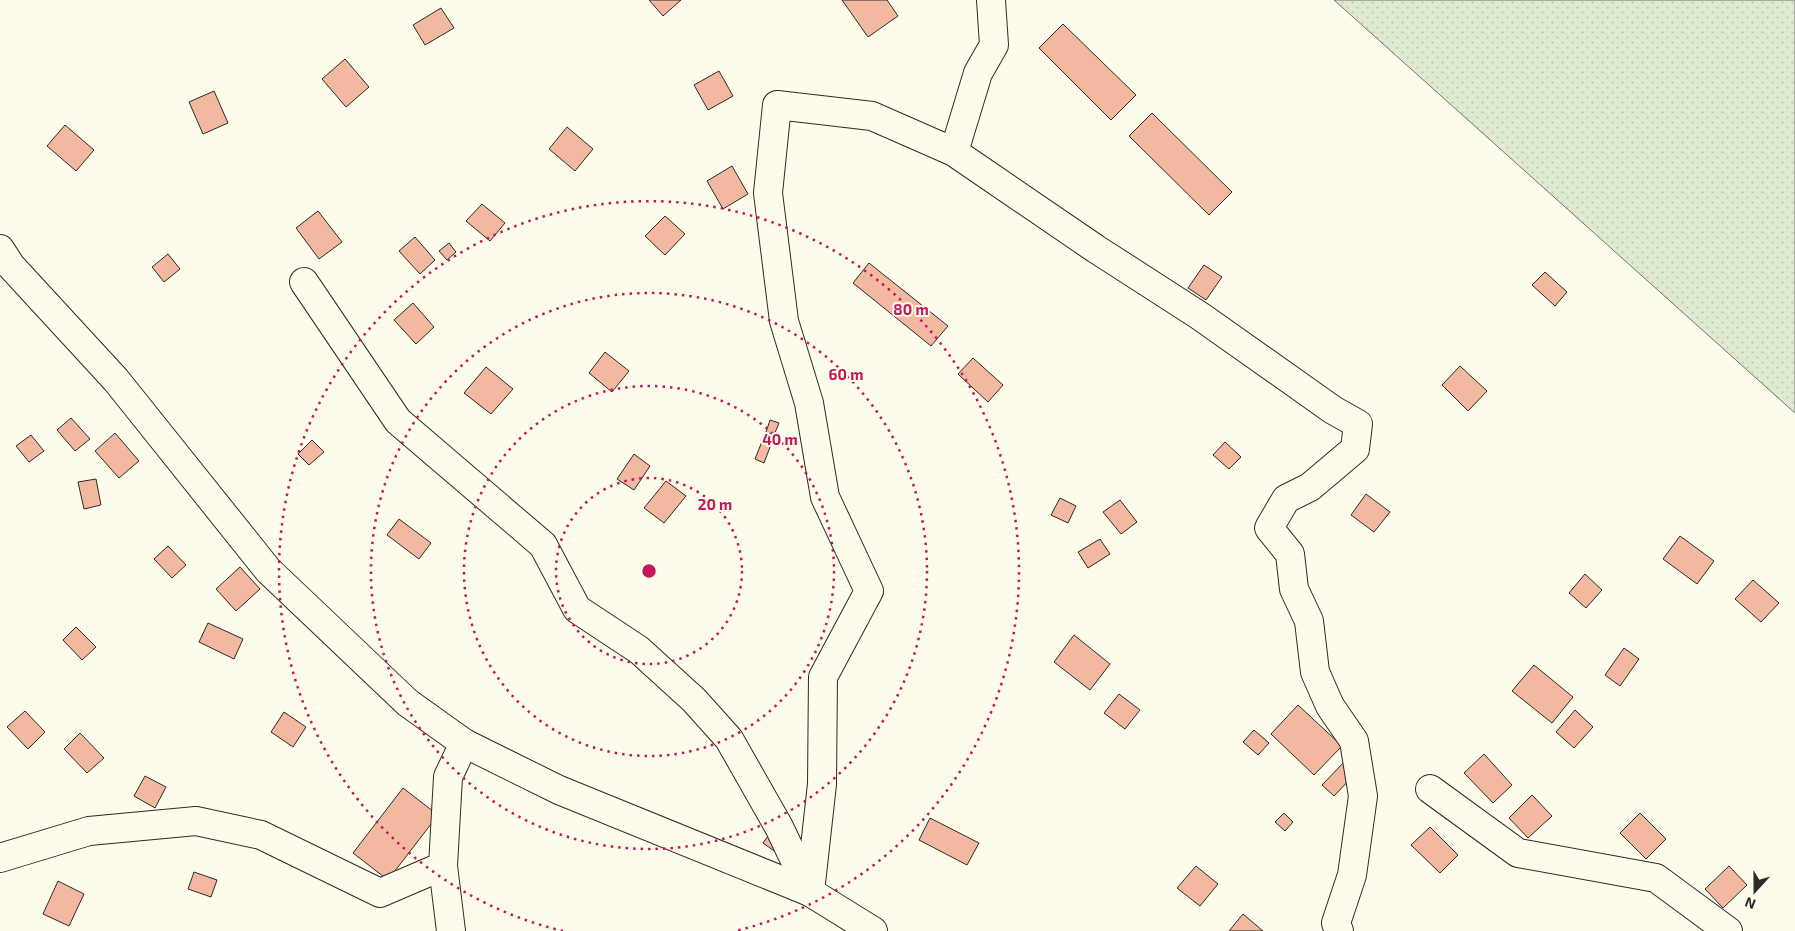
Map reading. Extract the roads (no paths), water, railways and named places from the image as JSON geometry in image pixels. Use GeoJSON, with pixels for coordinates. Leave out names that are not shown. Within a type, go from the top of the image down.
{"type":"FeatureCollection","features":[{"type":"Feature","properties":{"kind":"street"},"geometry":{"type":"LineString","coordinates":[[954,152],[978,73],[994,45],[991,0]]}},
{"type":"Feature","properties":{"kind":"street"},"geometry":{"type":"LineString","coordinates":[[810,892],[822,784],[823,677],[869,591],[825,497],[809,403],[784,321],[768,193],[777,105],[872,116],[954,152],[1096,249],[1200,316],[1334,410],[1358,424],[1355,450],[1310,487],[1286,499],[1269,528],[1290,554],[1294,589],[1309,621],[1315,672],[1330,706],[1354,741],[1363,796],[1352,875],[1336,923],[1339,931]]}},
{"type":"Feature","properties":{"kind":"street"},"geometry":{"type":"LineString","coordinates":[[0,249],[11,266],[116,380],[268,570],[408,703],[464,743],[559,790],[810,892],[873,931]]}},
{"type":"Feature","properties":{"kind":"street"},"geometry":{"type":"LineString","coordinates":[[304,282],[398,421],[543,545],[577,609],[639,650],[694,700],[729,740],[779,827],[810,892]]}},
{"type":"Feature","properties":{"kind":"street"},"geometry":{"type":"LineString","coordinates":[[451,931],[443,866],[448,777],[464,743]]}},
{"type":"Feature","properties":{"kind":"street"},"geometry":{"type":"LineString","coordinates":[[1430,789],[1518,853],[1656,878],[1728,931]]}},
{"type":"Feature","properties":{"kind":"street"},"geometry":{"type":"LineString","coordinates":[[0,858],[89,831],[196,821],[261,834],[380,893],[443,866]]}}]}
